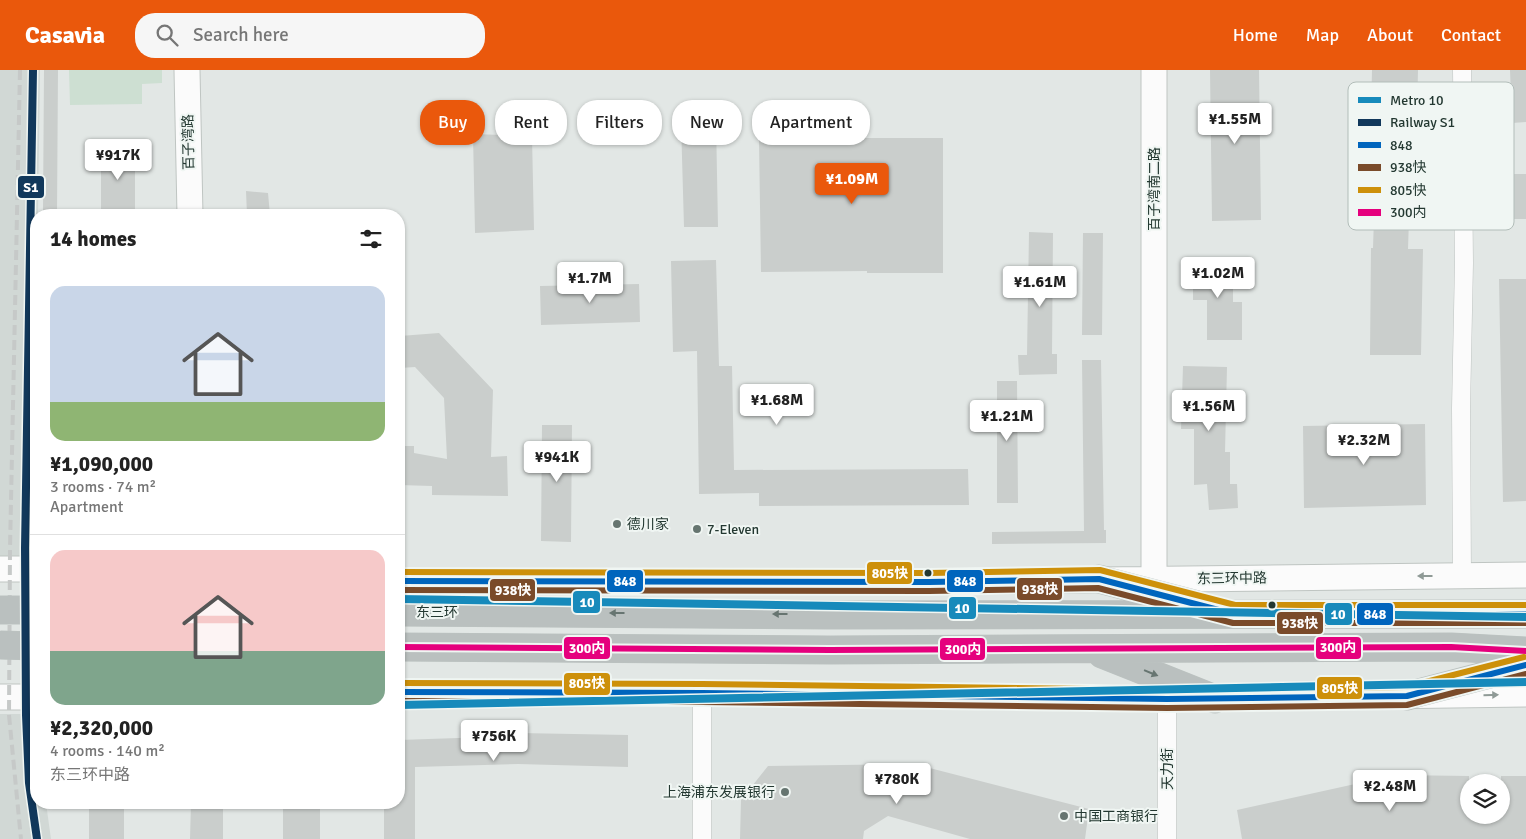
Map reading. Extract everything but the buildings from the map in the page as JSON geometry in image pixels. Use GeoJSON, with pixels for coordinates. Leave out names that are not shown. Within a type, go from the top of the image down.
{"type":"FeatureCollection","features":[{"type":"Feature","properties":{"kind":"highway"},"geometry":{"type":"LineString","coordinates":[[1099,579],[1234,614]]}},
{"type":"Feature","properties":{"kind":"highway"},"geometry":{"type":"LineString","coordinates":[[1452,614],[1526,599]]}},
{"type":"Feature","properties":{"kind":"highway"},"geometry":{"type":"LineString","coordinates":[[0,610],[30,610]]}},
{"type":"Feature","properties":{"kind":"highway","name":"东三环"},"geometry":{"type":"LineString","coordinates":[[405,612],[828,615],[1526,614]]}},
{"type":"Feature","properties":{"kind":"highway"},"geometry":{"type":"LineString","coordinates":[[0,645],[30,646]]}},
{"type":"Feature","properties":{"kind":"highway"},"geometry":{"type":"LineString","coordinates":[[405,647],[830,650],[1451,647],[1526,651]]}},
{"type":"Feature","properties":{"kind":"highway"},"geometry":{"type":"LineString","coordinates":[[1089,649],[1215,699]]}},
{"type":"Feature","properties":{"kind":"highway"},"geometry":{"type":"LineString","coordinates":[[1407,696],[1526,665]]}},
{"type":"Feature","properties":{"kind":"street","name":"百子湾路"},"geometry":{"type":"LineString","coordinates":[[187,70],[190,209]]}},
{"type":"Feature","properties":{"kind":"street","name":"百子湾南二路"},"geometry":{"type":"LineString","coordinates":[[1154,70],[1154,579]]}},
{"type":"Feature","properties":{"kind":"street"},"geometry":{"type":"LineString","coordinates":[[1462,575],[1461,408],[1464,230]]}},
{"type":"Feature","properties":{"kind":"street"},"geometry":{"type":"LineString","coordinates":[[0,569],[30,569]]}},
{"type":"Feature","properties":{"kind":"street","name":"东三环中路"},"geometry":{"type":"LineString","coordinates":[[405,581],[929,582],[1526,575]]}},
{"type":"Feature","properties":{"kind":"street"},"geometry":{"type":"LineString","coordinates":[[0,617],[30,617]]}},
{"type":"Feature","properties":{"kind":"street"},"geometry":{"type":"LineString","coordinates":[[0,650],[30,650]]}},
{"type":"Feature","properties":{"kind":"street"},"geometry":{"type":"LineString","coordinates":[[405,692],[702,693],[1167,699],[1526,694]]}},
{"type":"Feature","properties":{"kind":"street"},"geometry":{"type":"LineString","coordinates":[[702,693],[702,839]]}},
{"type":"Feature","properties":{"kind":"street"},"geometry":{"type":"LineString","coordinates":[[0,696],[30,697]]}},
{"type":"Feature","properties":{"kind":"street","name":"天力街"},"geometry":{"type":"LineString","coordinates":[[1167,699],[1167,839]]}},
{"type":"Feature","properties":{"kind":"shaded area"},"geometry":{"type":"Polygon","coordinates":[[[0,70],[40,70],[38,209],[30,209],[30,579],[0,578],[0,70]]]}},
{"type":"Feature","properties":{"kind":"shaded area"},"geometry":{"type":"Polygon","coordinates":[[[0,714],[30,714],[30,809],[47,809],[51,839],[0,839],[0,714]]]}},
{"type":"Feature","properties":{"kind":"green space"},"geometry":{"type":"Polygon","coordinates":[[[69,70],[162,70],[162,83],[142,84],[142,104],[70,105],[69,70]]]}},
{"type":"Feature","properties":{"kind":"railway"},"geometry":{"type":"LineString","coordinates":[[20,70],[10,549],[9,715],[21,839]]}},
{"type":"Feature","properties":{"kind":"metro line","name":"10"},"geometry":{"type":"LineString","coordinates":[[405,599],[1526,617]]}},
{"type":"Feature","properties":{"kind":"metro line","name":"10"},"geometry":{"type":"LineString","coordinates":[[405,705],[1526,682]]}},
{"type":"Feature","properties":{"kind":"rail line","name":"S1"},"geometry":{"type":"LineString","coordinates":[[31,209],[33,70]]}},
{"type":"Feature","properties":{"kind":"rail line","name":"S1"},"geometry":{"type":"LineString","coordinates":[[30,249],[25,548],[26,715],[30,790]]}},
{"type":"Feature","properties":{"kind":"rail line","name":"S1"},"geometry":{"type":"LineString","coordinates":[[33,809],[37,839]]}},
{"type":"Feature","properties":{"kind":"transit line","name":"805快"},"geometry":{"type":"LineString","coordinates":[[405,572],[929,573],[1100,570],[1235,605],[1526,605]]}},
{"type":"Feature","properties":{"kind":"transit line","name":"848"},"geometry":{"type":"LineString","coordinates":[[405,581],[929,582],[1099,579],[1234,614],[1526,614]]}},
{"type":"Feature","properties":{"kind":"transit line","name":"938快"},"geometry":{"type":"LineString","coordinates":[[405,590],[929,591],[1098,588],[1233,623],[1526,623]]}},
{"type":"Feature","properties":{"kind":"transit line","name":"300内"},"geometry":{"type":"LineString","coordinates":[[405,647],[830,650],[1451,647],[1526,651]]}},
{"type":"Feature","properties":{"kind":"transit line","name":"805快"},"geometry":{"type":"LineString","coordinates":[[405,683],[702,684],[1167,690],[1406,687],[1524,657]]}},
{"type":"Feature","properties":{"kind":"transit line","name":"848"},"geometry":{"type":"LineString","coordinates":[[405,692],[702,693],[1167,699],[1407,696],[1526,665]]}},
{"type":"Feature","properties":{"kind":"transit line","name":"938快"},"geometry":{"type":"LineString","coordinates":[[405,701],[702,702],[1167,708],[1407,705],[1526,674]]}},
{"type":"Feature","properties":{"kind":"place","name":"德川家"},"geometry":{"type":"Point","coordinates":[617,524]}},
{"type":"Feature","properties":{"kind":"place","name":"7-Eleven"},"geometry":{"type":"Point","coordinates":[697,529]}},
{"type":"Feature","properties":{"kind":"place","name":"上海浦东发展银行"},"geometry":{"type":"Point","coordinates":[785,792]}},
{"type":"Feature","properties":{"kind":"place","name":"中国工商银行"},"geometry":{"type":"Point","coordinates":[1064,816]}}]}
